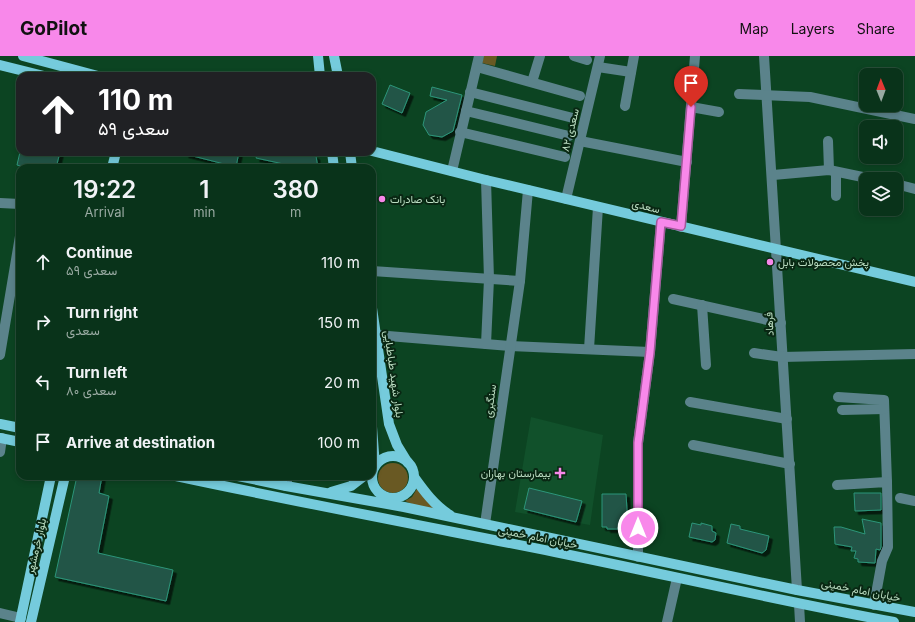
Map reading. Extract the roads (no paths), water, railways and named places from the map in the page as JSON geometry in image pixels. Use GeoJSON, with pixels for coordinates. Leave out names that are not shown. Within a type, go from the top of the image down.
{"type":"FeatureCollection","features":[{"type":"Feature","properties":{"kind":"main road"},"geometry":{"type":"LineString","coordinates":[[318,56],[320,72]]}},
{"type":"Feature","properties":{"kind":"main road"},"geometry":{"type":"LineString","coordinates":[[334,56],[337,72]]}},
{"type":"Feature","properties":{"kind":"main road"},"geometry":{"type":"LineString","coordinates":[[29,57],[54,60],[87,72]]}},
{"type":"Feature","properties":{"kind":"main road"},"geometry":{"type":"LineString","coordinates":[[0,65],[28,72]]}},
{"type":"Feature","properties":{"kind":"main road","name":"سعدی"},"geometry":{"type":"LineString","coordinates":[[376,152],[486,180],[915,282]]}},
{"type":"Feature","properties":{"kind":"main road","name":"بلوار شهید طباطبایی"},"geometry":{"type":"LineString","coordinates":[[376,336],[388,424],[397,445],[408,463]]}},
{"type":"Feature","properties":{"kind":"main road"},"geometry":{"type":"LineString","coordinates":[[0,424],[16,427]]}},
{"type":"Feature","properties":{"kind":"main road"},"geometry":{"type":"LineString","coordinates":[[1,438],[16,441]]}},
{"type":"Feature","properties":{"kind":"main road"},"geometry":{"type":"LineString","coordinates":[[376,467],[387,457],[402,458],[408,463],[414,477],[428,495],[443,511],[455,518]]}},
{"type":"Feature","properties":{"kind":"main road"},"geometry":{"type":"LineString","coordinates":[[362,515],[386,499],[400,497],[410,489],[414,477]]}},
{"type":"Feature","properties":{"kind":"main road","name":"بلوار خرمشهر"},"geometry":{"type":"LineString","coordinates":[[20,620],[50,480]]}},
{"type":"Feature","properties":{"kind":"main road","name":"بلوار خرمشهر"},"geometry":{"type":"LineString","coordinates":[[31,622],[64,480]]}},
{"type":"Feature","properties":{"kind":"main road","name":"خیابان امام خمینی"},"geometry":{"type":"LineString","coordinates":[[195,480],[799,604],[894,622]]}},
{"type":"Feature","properties":{"kind":"main road","name":"خیابان امام خمینی"},"geometry":{"type":"LineString","coordinates":[[257,480],[325,493],[386,499],[404,507],[455,518],[542,535],[638,557],[797,590],[915,612]]}},
{"type":"Feature","properties":{"kind":"main road"},"geometry":{"type":"LineString","coordinates":[[325,493],[342,490],[358,480]]}},
{"type":"Feature","properties":{"kind":"main road"},"geometry":{"type":"LineString","coordinates":[[373,480],[375,489],[386,499],[404,507],[421,519],[444,530]]}},
{"type":"Feature","properties":{"kind":"street"},"geometry":{"type":"LineString","coordinates":[[452,171],[479,56]]}},
{"type":"Feature","properties":{"kind":"street"},"geometry":{"type":"LineString","coordinates":[[532,82],[540,56]]}},
{"type":"Feature","properties":{"kind":"street"},"geometry":{"type":"LineString","coordinates":[[574,56],[587,60]]}},
{"type":"Feature","properties":{"kind":"street","name":"سعدی ۸۲"},"geometry":{"type":"LineString","coordinates":[[566,199],[600,56]]}},
{"type":"Feature","properties":{"kind":"street"},"geometry":{"type":"LineString","coordinates":[[625,106],[634,56]]}},
{"type":"Feature","properties":{"kind":"street"},"geometry":{"type":"LineString","coordinates":[[681,226],[695,56]]}},
{"type":"Feature","properties":{"kind":"street","name":"فرهاد"},"geometry":{"type":"LineString","coordinates":[[764,56],[773,175],[782,357],[797,590]]}},
{"type":"Feature","properties":{"kind":"street"},"geometry":{"type":"LineString","coordinates":[[477,67],[580,96]]}},
{"type":"Feature","properties":{"kind":"street"},"geometry":{"type":"LineString","coordinates":[[598,67],[631,72]]}},
{"type":"Feature","properties":{"kind":"street"},"geometry":{"type":"LineString","coordinates":[[470,92],[573,118]]}},
{"type":"Feature","properties":{"kind":"street"},"geometry":{"type":"LineString","coordinates":[[739,94],[810,97],[915,119]]}},
{"type":"Feature","properties":{"kind":"street"},"geometry":{"type":"LineString","coordinates":[[691,107],[719,112]]}},
{"type":"Feature","properties":{"kind":"street"},"geometry":{"type":"LineString","coordinates":[[466,111],[569,136]]}},
{"type":"Feature","properties":{"kind":"street"},"geometry":{"type":"LineString","coordinates":[[460,132],[565,157]]}},
{"type":"Feature","properties":{"kind":"street"},"geometry":{"type":"LineString","coordinates":[[580,141],[687,162]]}},
{"type":"Feature","properties":{"kind":"street"},"geometry":{"type":"LineString","coordinates":[[828,141],[836,196]]}},
{"type":"Feature","properties":{"kind":"street"},"geometry":{"type":"LineString","coordinates":[[773,175],[832,171],[859,176]]}},
{"type":"Feature","properties":{"kind":"street"},"geometry":{"type":"LineString","coordinates":[[486,180],[489,279],[486,344]]}},
{"type":"Feature","properties":{"kind":"street"},"geometry":{"type":"LineString","coordinates":[[903,186],[915,189]]}},
{"type":"Feature","properties":{"kind":"street","name":"سنگبری"},"geometry":{"type":"LineString","coordinates":[[485,524],[520,281],[528,190]]}},
{"type":"Feature","properties":{"kind":"street"},"geometry":{"type":"LineString","coordinates":[[0,203],[16,204]]}},
{"type":"Feature","properties":{"kind":"street"},"geometry":{"type":"LineString","coordinates":[[589,349],[598,207]]}},
{"type":"Feature","properties":{"kind":"street"},"geometry":{"type":"LineString","coordinates":[[638,557],[638,443],[650,352],[661,222]]}},
{"type":"Feature","properties":{"kind":"street"},"geometry":{"type":"LineString","coordinates":[[0,355],[16,260]]}},
{"type":"Feature","properties":{"kind":"street"},"geometry":{"type":"LineString","coordinates":[[376,271],[520,281]]}},
{"type":"Feature","properties":{"kind":"street"},"geometry":{"type":"LineString","coordinates":[[673,300],[781,323]]}},
{"type":"Feature","properties":{"kind":"street"},"geometry":{"type":"LineString","coordinates":[[702,305],[706,365]]}},
{"type":"Feature","properties":{"kind":"street"},"geometry":{"type":"LineString","coordinates":[[376,336],[510,346],[650,352]]}},
{"type":"Feature","properties":{"kind":"street"},"geometry":{"type":"LineString","coordinates":[[754,353],[782,357],[915,354]]}},
{"type":"Feature","properties":{"kind":"street"},"geometry":{"type":"LineString","coordinates":[[838,396],[884,400],[888,547],[882,561],[874,604]]}},
{"type":"Feature","properties":{"kind":"street"},"geometry":{"type":"LineString","coordinates":[[690,402],[787,419]]}},
{"type":"Feature","properties":{"kind":"street"},"geometry":{"type":"LineString","coordinates":[[842,410],[884,409]]}},
{"type":"Feature","properties":{"kind":"street"},"geometry":{"type":"LineString","coordinates":[[0,452],[1,438]]}},
{"type":"Feature","properties":{"kind":"street"},"geometry":{"type":"LineString","coordinates":[[693,445],[790,464]]}},
{"type":"Feature","properties":{"kind":"street"},"geometry":{"type":"LineString","coordinates":[[286,486],[287,480]]}},
{"type":"Feature","properties":{"kind":"street"},"geometry":{"type":"LineString","coordinates":[[837,485],[887,482]]}},
{"type":"Feature","properties":{"kind":"street"},"geometry":{"type":"LineString","coordinates":[[900,498],[915,501]]}},
{"type":"Feature","properties":{"kind":"street"},"geometry":{"type":"LineString","coordinates":[[667,622],[676,578]]}},
{"type":"Feature","properties":{"kind":"street"},"geometry":{"type":"LineString","coordinates":[[799,604],[800,622]]}},
{"type":"Feature","properties":{"kind":"street"},"geometry":{"type":"LineString","coordinates":[[0,613],[20,620]]}},
{"type":"Feature","properties":{"kind":"place","name":"بانک صادرات"},"geometry":{"type":"Point","coordinates":[382,199]}},
{"type":"Feature","properties":{"kind":"place","name":"پخش محصولات بابل"},"geometry":{"type":"Point","coordinates":[770,262]}},
{"type":"Feature","properties":{"kind":"place","name":"بیمارستان بهاران"},"geometry":{"type":"Point","coordinates":[560,473]}}]}
